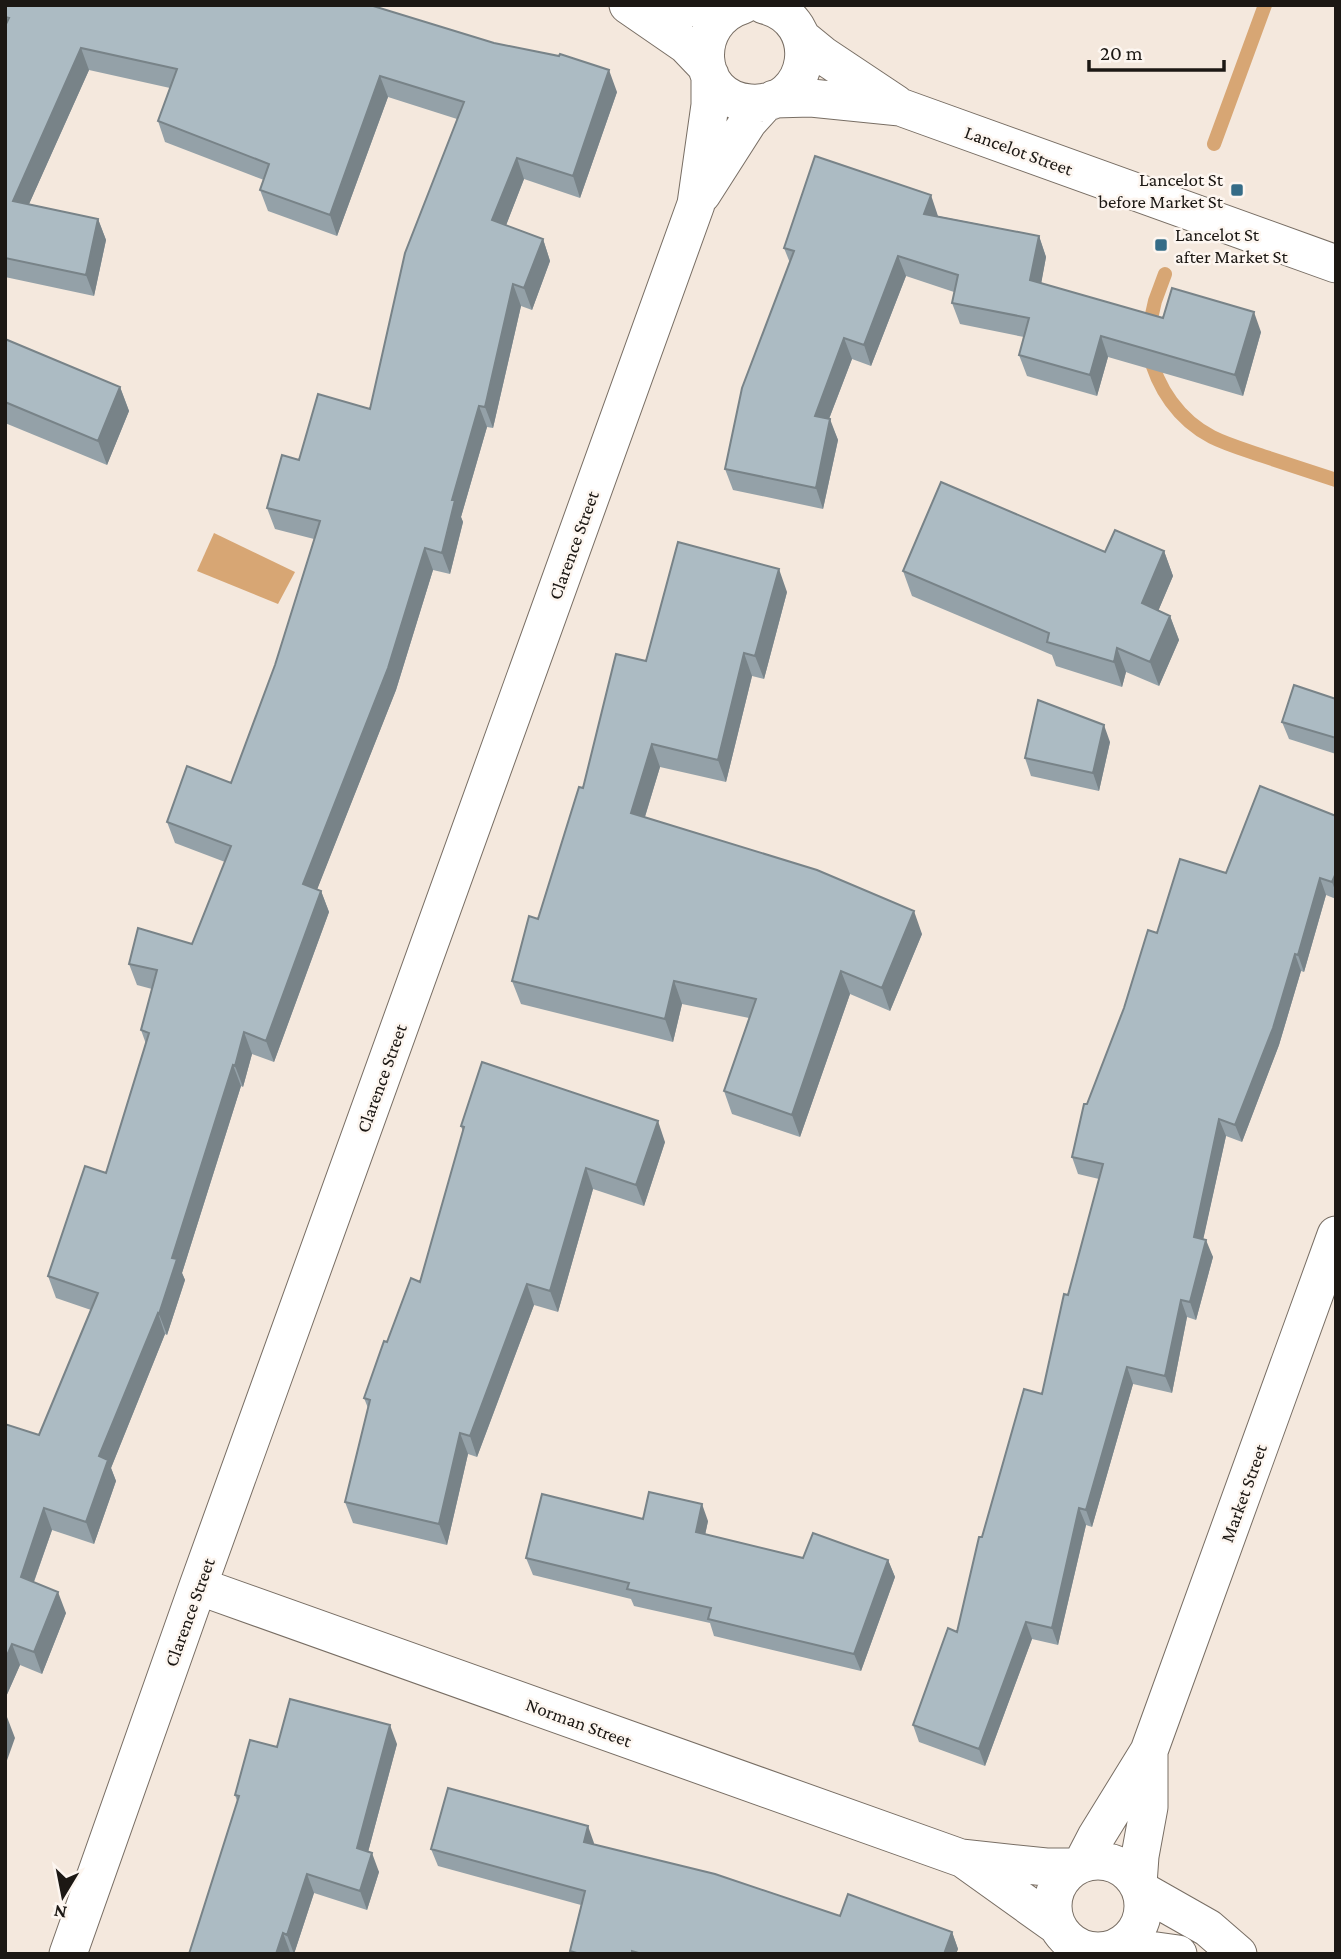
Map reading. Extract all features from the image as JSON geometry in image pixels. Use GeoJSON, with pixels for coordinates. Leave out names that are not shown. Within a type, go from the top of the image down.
{"type":"FeatureCollection","features":[{"type":"Feature","properties":{"kind":"street"},"geometry":{"type":"LineString","coordinates":[[629,6],[764,12],[805,54],[802,70],[788,91],[770,100],[750,103],[734,99],[720,89],[686,45],[629,6]]}},
{"type":"Feature","properties":{"kind":"street"},"geometry":{"type":"LineString","coordinates":[[708,71],[705,50],[710,33],[719,19],[764,12]]}},
{"type":"Feature","properties":{"kind":"street","name":"Lancelot Street"},"geometry":{"type":"LineString","coordinates":[[764,12],[900,107]]}},
{"type":"Feature","properties":{"kind":"street","name":"Clarence Street"},"geometry":{"type":"LineString","coordinates":[[68,1954],[696,204],[710,105],[708,71]]}},
{"type":"Feature","properties":{"kind":"street","name":"Lancelot Street"},"geometry":{"type":"LineString","coordinates":[[770,100],[811,98],[900,107],[1336,264]]}},
{"type":"Feature","properties":{"kind":"street","name":"Clarence Street"},"geometry":{"type":"LineString","coordinates":[[696,204],[748,122],[770,100]]}},
{"type":"Feature","properties":{"kind":"street","name":"Market Street"},"geometry":{"type":"LineString","coordinates":[[1079,1866],[1149,1751],[1336,1235]]}},
{"type":"Feature","properties":{"kind":"street","name":"Norman Street"},"geometry":{"type":"LineString","coordinates":[[198,1586],[961,1858],[1046,1867],[1079,1866]]}},
{"type":"Feature","properties":{"kind":"street","name":"Market Street"},"geometry":{"type":"LineString","coordinates":[[1140,1887],[1140,1856],[1149,1807],[1149,1751]]}},
{"type":"Feature","properties":{"kind":"street","name":"Norman Street"},"geometry":{"type":"LineString","coordinates":[[961,1858],[1031,1909],[1058,1938]]}},
{"type":"Feature","properties":{"kind":"street"},"geometry":{"type":"LineString","coordinates":[[1178,1954],[1115,1950],[1098,1952],[1081,1949],[1058,1938],[1053,1910],[1055,1893],[1062,1879],[1079,1866],[1098,1861],[1114,1864],[1128,1872],[1140,1887],[1208,1928],[1238,1954]]}},
{"type":"Feature","properties":{"kind":"street"},"geometry":{"type":"LineString","coordinates":[[1115,1950],[1134,1935],[1142,1922],[1144,1906],[1140,1887]]}},
{"type":"Feature","properties":{"kind":"shaded area"},"geometry":{"type":"Polygon","coordinates":[[[214,533],[295,572],[278,604],[197,571],[214,533]]]}},
{"type":"Feature","properties":{"kind":"building"},"geometry":{"type":"Polygon","coordinates":[[[5,5],[370,5],[494,43],[559,56],[560,54],[609,70],[573,176],[517,158],[492,220],[543,239],[524,288],[513,284],[485,407],[479,406],[452,500],[455,500],[442,553],[425,548],[388,668],[303,884],[321,891],[266,1041],[244,1032],[172,1258],[177,1259],[159,1314],[99,1456],[108,1460],[86,1522],[44,1508],[21,1577],[58,1592],[34,1652],[12,1644],[5,1660],[5,1424],[39,1435],[98,1293],[48,1276],[85,1166],[106,1173],[149,1033],[141,1030],[157,970],[129,964],[138,928],[192,944],[231,846],[167,822],[187,766],[231,783],[275,665],[320,521],[267,508],[282,455],[299,460],[318,394],[370,409],[405,253],[464,102],[380,76],[330,215],[260,190],[269,164],[158,121],[177,69],[81,48],[13,201],[98,219],[86,275],[5,258],[5,26],[9,18],[5,17],[5,5]]]}},
{"type":"Feature","properties":{"kind":"building"},"geometry":{"type":"Polygon","coordinates":[[[815,156],[931,195],[924,214],[1039,236],[1030,280],[1163,318],[1172,288],[1254,312],[1235,375],[1101,336],[1090,375],[1019,355],[1029,318],[952,303],[958,275],[898,256],[864,345],[844,338],[815,416],[830,419],[816,488],[725,469],[742,388],[794,251],[784,248],[815,156]]]}},
{"type":"Feature","properties":{"kind":"building"},"geometry":{"type":"Polygon","coordinates":[[[5,339],[120,387],[98,441],[5,402],[5,339]]]}},
{"type":"Feature","properties":{"kind":"building"},"geometry":{"type":"Polygon","coordinates":[[[941,482],[1105,552],[1115,530],[1164,551],[1142,603],[1170,616],[1150,662],[1117,648],[1114,662],[1047,642],[1049,633],[903,571],[941,482]]]}},
{"type":"Feature","properties":{"kind":"building"},"geometry":{"type":"Polygon","coordinates":[[[678,542],[779,569],[755,656],[744,653],[718,760],[652,744],[631,813],[817,870],[914,911],[882,988],[841,971],[792,1115],[724,1091],[756,999],[674,981],[665,1019],[512,981],[529,916],[538,919],[579,787],[583,788],[616,654],[646,661],[678,542]]]}},
{"type":"Feature","properties":{"kind":"building"},"geometry":{"type":"Polygon","coordinates":[[[1294,685],[1336,699],[1336,738],[1282,722],[1294,685]]]}},
{"type":"Feature","properties":{"kind":"building"},"geometry":{"type":"Polygon","coordinates":[[[1038,700],[1104,725],[1093,773],[1025,758],[1038,700]]]}},
{"type":"Feature","properties":{"kind":"building"},"geometry":{"type":"Polygon","coordinates":[[[1260,786],[1336,816],[1336,873],[1332,882],[1320,878],[1273,1028],[1235,1125],[1219,1119],[1194,1237],[1206,1240],[1190,1302],[1181,1300],[1165,1376],[1127,1367],[1086,1510],[1079,1508],[1052,1628],[1026,1622],[979,1749],[913,1725],[948,1628],[957,1632],[979,1537],[982,1537],[1024,1389],[1042,1394],[1064,1294],[1068,1295],[1103,1164],[1072,1157],[1084,1104],[1087,1104],[1124,1008],[1148,930],[1157,933],[1180,859],[1226,873],[1260,786]]]}},
{"type":"Feature","properties":{"kind":"building"},"geometry":{"type":"Polygon","coordinates":[[[482,1062],[658,1121],[636,1185],[586,1168],[550,1291],[527,1284],[470,1436],[460,1433],[439,1524],[345,1502],[370,1400],[364,1398],[384,1341],[387,1342],[411,1278],[420,1282],[464,1127],[461,1126],[482,1062]]]}},
{"type":"Feature","properties":{"kind":"building"},"geometry":{"type":"Polygon","coordinates":[[[649,1492],[702,1504],[696,1532],[803,1558],[813,1533],[888,1560],[854,1654],[708,1619],[711,1608],[627,1589],[629,1583],[526,1558],[542,1494],[643,1519],[649,1492]]]}},
{"type":"Feature","properties":{"kind":"building"},"geometry":{"type":"Polygon","coordinates":[[[290,1699],[390,1725],[357,1848],[372,1853],[360,1891],[307,1874],[287,1935],[283,1933],[276,1954],[189,1954],[239,1796],[235,1795],[250,1740],[277,1747],[290,1699]]]}},
{"type":"Feature","properties":{"kind":"building"},"geometry":{"type":"Polygon","coordinates":[[[448,1788],[588,1826],[584,1842],[715,1874],[840,1916],[848,1894],[952,1932],[944,1954],[642,1954],[632,1951],[632,1954],[580,1954],[570,1951],[585,1891],[431,1849],[448,1788]]]}},
{"type":"Feature","properties":{"kind":"waterway"},"geometry":{"type":"LineString","coordinates":[[1214,144],[1265,5]]}},
{"type":"Feature","properties":{"kind":"waterway"},"geometry":{"type":"LineString","coordinates":[[1148,332],[1165,274]]}},
{"type":"Feature","properties":{"kind":"waterway"},"geometry":{"type":"LineString","coordinates":[[1149,352],[1158,378],[1171,402],[1200,430],[1231,445],[1336,480]]}},
{"type":"Feature","properties":{"kind":"place","name":"Lancelot St before Market St"},"geometry":{"type":"Point","coordinates":[1237,190]}},
{"type":"Feature","properties":{"kind":"place","name":"Lancelot St after Market St"},"geometry":{"type":"Point","coordinates":[1161,245]}}]}
